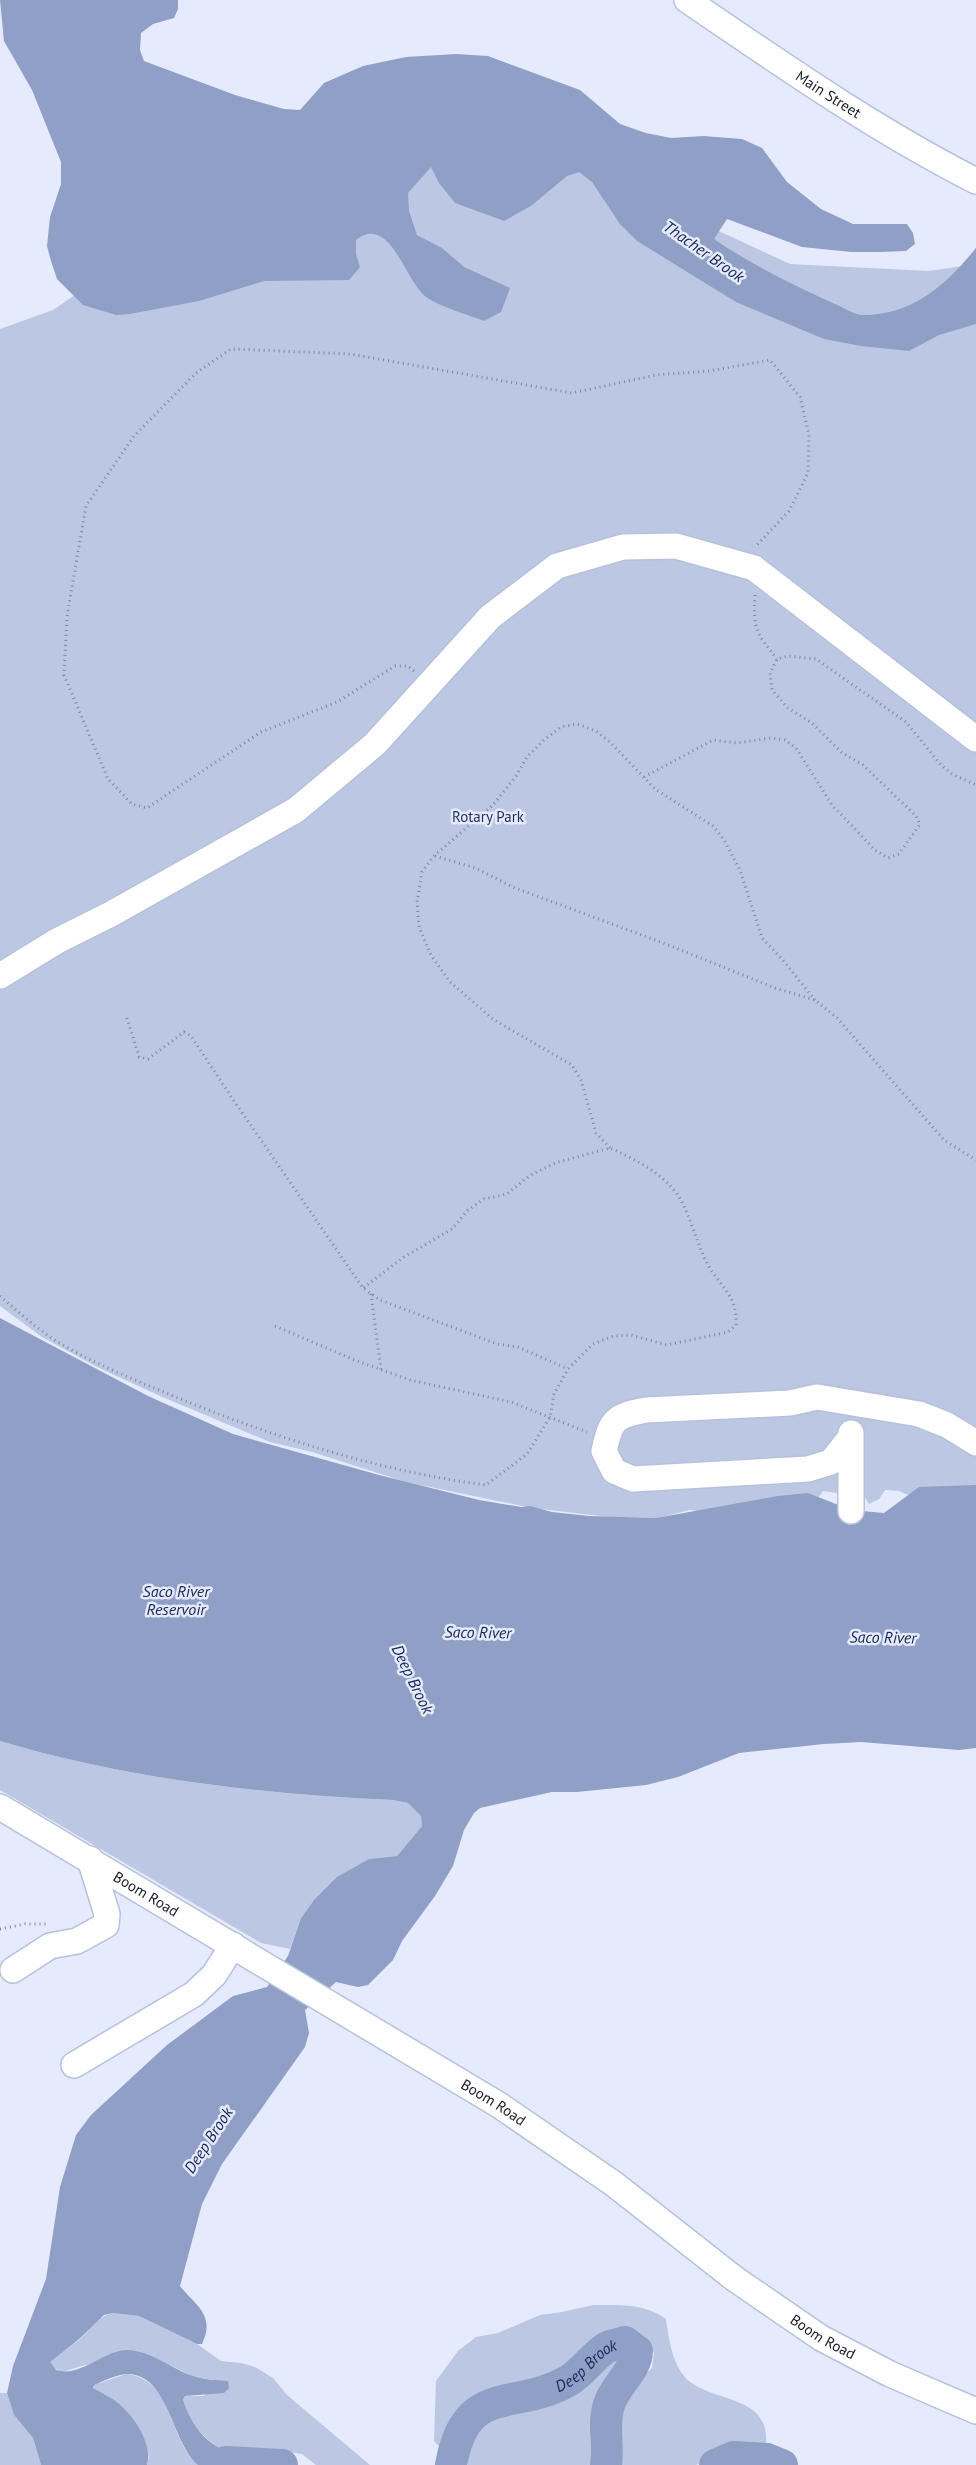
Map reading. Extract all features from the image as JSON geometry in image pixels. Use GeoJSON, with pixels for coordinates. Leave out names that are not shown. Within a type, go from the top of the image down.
{"type":"FeatureCollection","features":[{"type":"Feature","properties":{"kind":"street","name":"Main Street"},"geometry":{"type":"LineString","coordinates":[[687,0],[825,94],[923,153],[976,181]]}},
{"type":"Feature","properties":{"kind":"street"},"geometry":{"type":"LineString","coordinates":[[0,976],[57,941],[111,914],[296,810],[375,744],[490,617],[556,566],[623,547],[676,546],[754,568],[976,739]]}},
{"type":"Feature","properties":{"kind":"street"},"geometry":{"type":"LineString","coordinates":[[850,1438],[832,1462],[808,1469],[633,1479],[614,1471],[604,1451],[610,1427],[625,1414],[646,1410],[790,1403],[817,1397],[919,1414],[947,1425],[976,1443]]}},
{"type":"Feature","properties":{"kind":"street"},"geometry":{"type":"LineString","coordinates":[[851,1510],[850,1438],[858,1404]]}},
{"type":"Feature","properties":{"kind":"street","name":"Boom Road"},"geometry":{"type":"LineString","coordinates":[[0,1807],[90,1859],[499,2105],[614,2184],[735,2279],[805,2328],[882,2370],[976,2411]]}},
{"type":"Feature","properties":{"kind":"street"},"geometry":{"type":"LineString","coordinates":[[13,1970],[50,1946],[77,1941],[106,1925],[107,1914],[90,1859]]}},
{"type":"Feature","properties":{"kind":"street"},"geometry":{"type":"LineString","coordinates":[[74,2065],[194,1994],[238,1948]]}},
{"type":"Feature","properties":{"kind":"path"},"geometry":{"type":"LineString","coordinates":[[429,684],[408,666],[395,666],[337,702],[261,732],[147,808],[132,804],[108,779],[64,675],[67,616],[86,506],[134,436],[196,373],[231,350],[350,354],[572,393],[656,375],[709,371],[770,360],[800,397],[809,436],[808,473],[789,511],[756,544],[753,618],[758,636],[777,659]]}},
{"type":"Feature","properties":{"kind":"path"},"geometry":{"type":"LineString","coordinates":[[644,777],[713,740],[737,743],[771,738],[785,740],[796,748],[832,805],[875,850],[888,858],[899,854],[920,824],[916,816],[863,766],[842,752],[812,723],[788,708],[772,690],[770,673],[777,659],[788,656],[816,659],[906,722],[941,764],[952,774],[976,785]]}},
{"type":"Feature","properties":{"kind":"path"},"geometry":{"type":"LineString","coordinates":[[0,1296],[29,1322],[54,1340],[142,1383],[223,1417],[278,1435],[430,1478],[486,1484],[527,1454],[550,1417],[554,1394],[568,1369],[593,1344],[613,1336],[631,1335],[668,1345],[728,1332],[736,1325],[737,1310],[732,1299],[706,1262],[677,1194],[653,1171],[610,1148],[596,1134],[581,1080],[572,1065],[494,1020],[450,982],[431,955],[419,927],[417,902],[422,872],[434,856],[493,804],[516,776],[527,757],[544,740],[561,727],[577,724],[596,732],[612,743],[655,790],[714,826],[740,870],[762,938],[782,959],[814,1000],[837,1018],[944,1140],[976,1160]]}},
{"type":"Feature","properties":{"kind":"path"},"geometry":{"type":"LineString","coordinates":[[434,856],[475,868],[515,888],[666,944],[775,988],[814,1000]]}},
{"type":"Feature","properties":{"kind":"path"},"geometry":{"type":"LineString","coordinates":[[127,1018],[139,1057],[148,1059],[184,1032],[191,1036],[363,1288],[380,1300],[438,1324],[497,1344],[518,1348],[568,1369]]}},
{"type":"Feature","properties":{"kind":"path"},"geometry":{"type":"LineString","coordinates":[[363,1288],[404,1257],[452,1228],[468,1210],[484,1199],[507,1194],[529,1176],[555,1163],[610,1148]]}},
{"type":"Feature","properties":{"kind":"path"},"geometry":{"type":"LineString","coordinates":[[371,1294],[381,1370]]}},
{"type":"Feature","properties":{"kind":"path"},"geometry":{"type":"LineString","coordinates":[[275,1326],[410,1380],[511,1402],[607,1438]]}},
{"type":"Feature","properties":{"kind":"green space","name":"Rotary Park"},"geometry":{"type":"Polygon","coordinates":[[[509,138],[639,194],[790,264],[929,271],[976,264],[976,1494],[913,1497],[899,1491],[885,1490],[879,1499],[869,1504],[857,1485],[844,1485],[837,1493],[823,1491],[818,1498],[744,1516],[690,1510],[658,1518],[609,1517],[532,1508],[406,1482],[312,1452],[270,1442],[99,1368],[42,1337],[0,1306],[0,329],[53,310],[214,200],[509,138]]]}},
{"type":"Feature","properties":{"kind":"green space"},"geometry":{"type":"Polygon","coordinates":[[[0,1741],[48,1754],[146,1775],[245,1789],[393,1800],[408,1803],[421,1816],[422,1826],[397,1856],[369,1859],[314,1900],[301,1918],[290,1949],[261,1943],[0,1790],[0,1741]]]}},
{"type":"Feature","properties":{"kind":"green space"},"geometry":{"type":"Polygon","coordinates":[[[593,2305],[631,2306],[649,2310],[666,2319],[676,2364],[686,2378],[704,2390],[741,2403],[752,2409],[760,2417],[765,2428],[766,2443],[742,2445],[696,2465],[619,2465],[618,2410],[631,2388],[652,2368],[654,2353],[638,2332],[629,2328],[607,2333],[575,2362],[557,2373],[480,2397],[461,2412],[440,2447],[434,2441],[436,2381],[458,2351],[476,2337],[498,2333],[540,2315],[593,2305]]]}},
{"type":"Feature","properties":{"kind":"green space"},"geometry":{"type":"Polygon","coordinates":[[[113,2313],[139,2316],[197,2344],[221,2361],[241,2363],[255,2367],[273,2378],[287,2395],[370,2465],[316,2465],[302,2454],[266,2449],[250,2450],[234,2456],[224,2451],[196,2427],[183,2400],[185,2396],[203,2396],[228,2382],[194,2377],[170,2365],[85,2365],[62,2372],[52,2367],[50,2362],[53,2359],[79,2340],[99,2320],[113,2313]]]}},
{"type":"Feature","properties":{"kind":"green space"},"geometry":{"type":"Polygon","coordinates":[[[616,2358],[621,2360],[594,2402],[590,2440],[591,2465],[468,2465],[466,2446],[478,2427],[499,2416],[572,2394],[610,2359],[616,2358]]]}},
{"type":"Feature","properties":{"kind":"green space"},"geometry":{"type":"Polygon","coordinates":[[[126,2374],[142,2378],[162,2398],[180,2440],[188,2454],[198,2465],[147,2465],[149,2457],[93,2388],[94,2385],[126,2374]]]}},
{"type":"Feature","properties":{"kind":"green space"},"geometry":{"type":"Polygon","coordinates":[[[0,2393],[7,2393],[14,2415],[33,2438],[41,2465],[0,2465],[0,2393]]]}},
{"type":"Feature","properties":{"kind":"water","name":"Thacher Brook"},"geometry":{"type":"Polygon","coordinates":[[[0,0],[178,0],[178,9],[174,18],[153,24],[141,33],[140,50],[144,61],[235,95],[284,109],[300,110],[324,83],[363,66],[406,57],[456,54],[488,56],[580,90],[620,124],[646,133],[671,138],[703,136],[742,139],[762,148],[787,182],[821,209],[853,224],[907,224],[913,233],[915,244],[906,251],[881,252],[851,252],[802,247],[727,219],[714,239],[788,282],[860,315],[881,314],[913,304],[953,274],[976,248],[976,324],[939,335],[909,351],[861,346],[824,339],[736,302],[637,241],[620,224],[592,182],[579,172],[567,176],[531,206],[504,221],[455,203],[439,183],[431,167],[408,193],[409,211],[417,235],[442,248],[464,267],[510,288],[501,312],[484,321],[446,307],[426,297],[418,289],[388,242],[378,235],[368,234],[356,240],[356,254],[360,267],[349,280],[264,281],[199,301],[130,314],[116,315],[83,305],[57,279],[51,261],[47,246],[50,217],[61,184],[61,162],[32,90],[4,41],[0,0]]]}},
{"type":"Feature","properties":{"kind":"water","name":"Saco River Reservoir"},"geometry":{"type":"Polygon","coordinates":[[[0,1318],[148,1396],[233,1434],[379,1475],[479,1500],[589,1516],[656,1518],[778,1496],[808,1493],[851,1510],[884,1513],[919,1487],[976,1485],[976,1748],[959,1750],[861,1742],[739,1753],[678,1777],[646,1785],[577,1792],[552,1792],[480,1808],[474,1813],[464,1830],[453,1866],[435,1896],[402,1941],[393,1960],[368,1985],[358,1987],[336,1982],[305,2010],[309,2033],[305,2047],[222,2164],[202,2204],[180,2286],[202,2311],[205,2318],[207,2325],[206,2334],[202,2344],[197,2344],[139,2316],[113,2313],[104,2315],[78,2340],[50,2362],[56,2370],[74,2370],[111,2354],[129,2350],[154,2357],[197,2377],[228,2381],[229,2388],[224,2393],[185,2396],[183,2400],[190,2417],[198,2430],[219,2448],[245,2458],[277,2465],[198,2465],[181,2441],[161,2397],[152,2385],[142,2377],[128,2374],[111,2378],[94,2385],[93,2388],[118,2403],[136,2423],[145,2440],[148,2457],[147,2465],[41,2465],[33,2438],[14,2415],[7,2393],[13,2366],[46,2279],[60,2187],[76,2135],[91,2115],[167,2045],[233,1996],[267,1987],[288,1956],[301,1918],[314,1900],[337,1877],[369,1859],[397,1856],[422,1826],[421,1816],[408,1803],[393,1800],[294,1794],[146,1775],[48,1754],[0,1741],[0,1318]]]}},
{"type":"Feature","properties":{"kind":"waterway","name":"Deep Brook"},"geometry":{"type":"LineString","coordinates":[[451,2465],[458,2439],[468,2421],[480,2410],[495,2403],[548,2390],[568,2381],[606,2348],[625,2342],[637,2351],[636,2358],[630,2371],[613,2396],[608,2409],[606,2417],[606,2465]]}},
{"type":"Feature","properties":{"kind":"waterway","name":"Deep Brook"},"geometry":{"type":"LineString","coordinates":[[715,2465],[734,2457],[767,2459],[782,2465]]}},
{"type":"Feature","properties":{"kind":"waterway","name":"Deep Brook"},"geometry":{"type":"LineString","coordinates":[[226,2462],[282,2465]]}},
{"type":"Feature","properties":{"kind":"water label","name":"Saco River"},"geometry":{"type":"Point","coordinates":[478,1632]}},
{"type":"Feature","properties":{"kind":"water label","name":"Saco River"},"geometry":{"type":"Point","coordinates":[883,1637]}}]}
